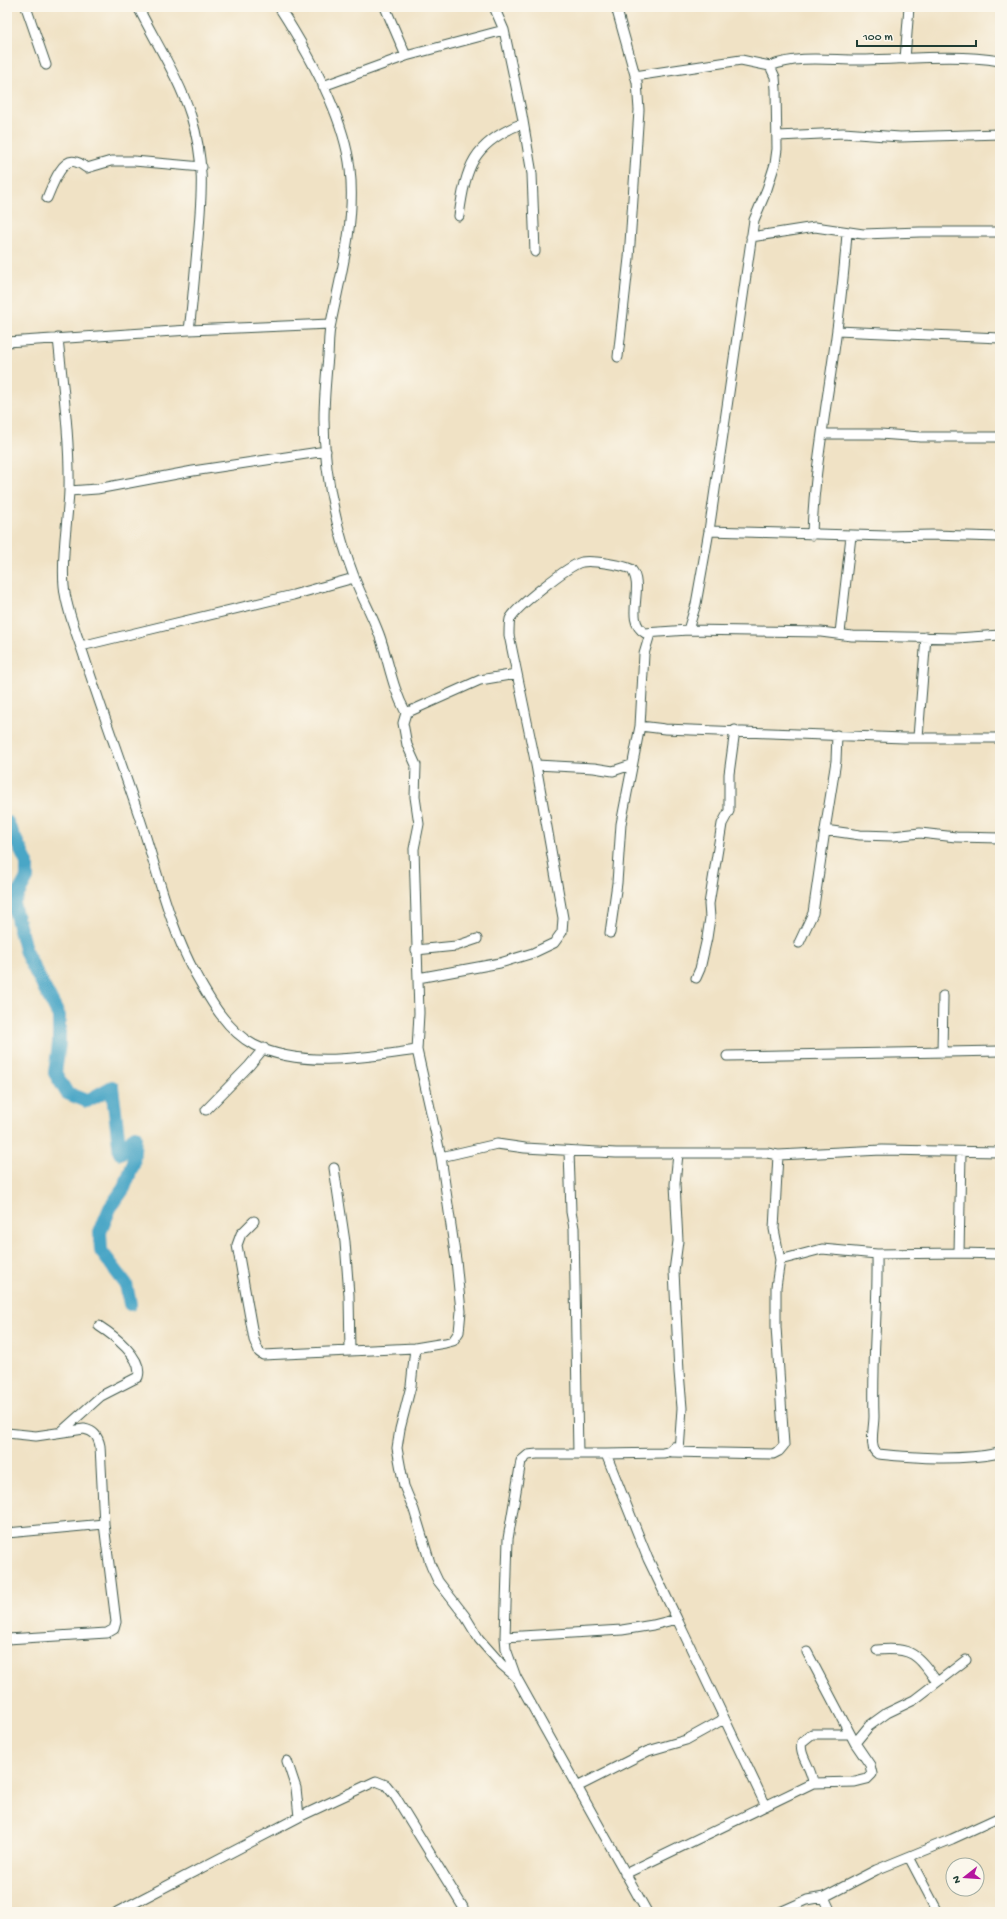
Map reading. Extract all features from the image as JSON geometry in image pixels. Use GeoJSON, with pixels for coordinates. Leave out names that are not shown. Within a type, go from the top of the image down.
{"type":"FeatureCollection","features":[{"type":"Feature","properties":{"kind":"street"},"geometry":{"type":"LineString","coordinates":[[26,7],[46,65]]}},
{"type":"Feature","properties":{"kind":"street"},"geometry":{"type":"LineString","coordinates":[[138,7],[179,85],[191,115],[199,146],[202,167],[201,207],[189,330]]}},
{"type":"Feature","properties":{"kind":"street"},"geometry":{"type":"LineString","coordinates":[[254,1221],[241,1234],[237,1245],[254,1340],[259,1352],[263,1355],[415,1348],[453,1341],[459,1332],[461,1311],[456,1260],[441,1157],[418,1050],[418,978],[414,849],[419,824],[415,797],[416,765],[407,745],[403,723],[406,713],[390,678],[382,642],[354,578],[334,514],[326,451],[324,420],[330,324],[338,298],[351,209],[350,175],[341,131],[323,86],[294,29],[279,7]]}},
{"type":"Feature","properties":{"kind":"street"},"geometry":{"type":"LineString","coordinates":[[385,7],[406,56]]}},
{"type":"Feature","properties":{"kind":"street"},"geometry":{"type":"LineString","coordinates":[[494,7],[504,30],[532,174],[535,252]]}},
{"type":"Feature","properties":{"kind":"street"},"geometry":{"type":"LineString","coordinates":[[616,7],[635,76],[639,110],[629,258],[618,357]]}},
{"type":"Feature","properties":{"kind":"street"},"geometry":{"type":"LineString","coordinates":[[905,59],[909,7]]}},
{"type":"Feature","properties":{"kind":"street"},"geometry":{"type":"LineString","coordinates":[[323,86],[406,56],[504,30]]}},
{"type":"Feature","properties":{"kind":"street"},"geometry":{"type":"LineString","coordinates":[[635,76],[741,60],[770,66],[785,60],[973,57],[1000,60]]}},
{"type":"Feature","properties":{"kind":"street"},"geometry":{"type":"LineString","coordinates":[[688,630],[696,604],[709,531],[754,220],[775,164],[778,136],[775,77],[770,66]]}},
{"type":"Feature","properties":{"kind":"street"},"geometry":{"type":"LineString","coordinates":[[459,216],[466,176],[475,157],[496,138],[523,123]]}},
{"type":"Feature","properties":{"kind":"street"},"geometry":{"type":"LineString","coordinates":[[778,136],[843,133],[900,137],[1000,134]]}},
{"type":"Feature","properties":{"kind":"street"},"geometry":{"type":"LineString","coordinates":[[46,198],[63,165],[72,161],[87,168],[111,161],[134,161],[202,167]]}},
{"type":"Feature","properties":{"kind":"street"},"geometry":{"type":"LineString","coordinates":[[751,237],[815,227],[847,233],[1000,232]]}},
{"type":"Feature","properties":{"kind":"street"},"geometry":{"type":"LineString","coordinates":[[812,535],[813,502],[836,331],[847,233]]}},
{"type":"Feature","properties":{"kind":"street"},"geometry":{"type":"LineString","coordinates":[[7,342],[189,330],[330,324]]}},
{"type":"Feature","properties":{"kind":"street"},"geometry":{"type":"LineString","coordinates":[[836,331],[1000,338]]}},
{"type":"Feature","properties":{"kind":"street"},"geometry":{"type":"LineString","coordinates":[[58,338],[68,444],[69,491],[63,548],[64,589],[81,646],[168,907],[185,952],[195,973],[222,1016],[235,1031],[253,1044],[264,1048],[311,1059],[338,1060],[418,1050]]}},
{"type":"Feature","properties":{"kind":"street"},"geometry":{"type":"LineString","coordinates":[[822,434],[1000,437]]}},
{"type":"Feature","properties":{"kind":"street"},"geometry":{"type":"LineString","coordinates":[[69,491],[97,490],[193,471],[326,451]]}},
{"type":"Feature","properties":{"kind":"street"},"geometry":{"type":"LineString","coordinates":[[709,531],[851,536],[932,535],[1000,537]]}},
{"type":"Feature","properties":{"kind":"street"},"geometry":{"type":"LineString","coordinates":[[840,633],[851,536]]}},
{"type":"Feature","properties":{"kind":"street"},"geometry":{"type":"LineString","coordinates":[[418,978],[533,954],[554,943],[562,932],[563,918],[536,765],[509,635],[510,620],[517,610],[576,563],[591,560],[631,568],[635,573],[637,586],[635,618],[637,626],[645,633],[650,634],[688,630],[840,633],[852,636],[926,637],[1000,635]]}},
{"type":"Feature","properties":{"kind":"street"},"geometry":{"type":"LineString","coordinates":[[81,646],[293,596],[354,578]]}},
{"type":"Feature","properties":{"kind":"street"},"geometry":{"type":"LineString","coordinates":[[610,933],[617,883],[621,824],[631,765],[640,726],[644,654],[650,634]]}},
{"type":"Feature","properties":{"kind":"street"},"geometry":{"type":"LineString","coordinates":[[918,737],[926,637]]}},
{"type":"Feature","properties":{"kind":"street"},"geometry":{"type":"LineString","coordinates":[[406,713],[480,680],[516,674]]}},
{"type":"Feature","properties":{"kind":"street"},"geometry":{"type":"LineString","coordinates":[[640,726],[665,729],[735,730],[837,735],[1000,738]]}},
{"type":"Feature","properties":{"kind":"street"},"geometry":{"type":"LineString","coordinates":[[696,978],[700,969],[707,938],[710,918],[709,904],[722,824],[729,811],[729,774],[735,730]]}},
{"type":"Feature","properties":{"kind":"street"},"geometry":{"type":"LineString","coordinates":[[799,943],[813,913],[836,761],[837,735]]}},
{"type":"Feature","properties":{"kind":"street"},"geometry":{"type":"LineString","coordinates":[[536,765],[594,768],[614,771],[631,765]]}},
{"type":"Feature","properties":{"kind":"street"},"geometry":{"type":"LineString","coordinates":[[825,830],[860,835],[892,836],[920,833],[956,837],[1000,838]]}},
{"type":"Feature","properties":{"kind":"street"},"geometry":{"type":"LineString","coordinates":[[416,950],[456,946],[477,939]]}},
{"type":"Feature","properties":{"kind":"street"},"geometry":{"type":"LineString","coordinates":[[942,1053],[943,996]]}},
{"type":"Feature","properties":{"kind":"street"},"geometry":{"type":"LineString","coordinates":[[206,1110],[249,1066],[264,1048]]}},
{"type":"Feature","properties":{"kind":"street"},"geometry":{"type":"LineString","coordinates":[[727,1056],[1000,1051]]}},
{"type":"Feature","properties":{"kind":"street"},"geometry":{"type":"LineString","coordinates":[[441,1157],[497,1144],[569,1151],[678,1154],[768,1153],[778,1155],[882,1150],[961,1153],[1000,1152]]}},
{"type":"Feature","properties":{"kind":"street"},"geometry":{"type":"LineString","coordinates":[[569,1151],[571,1212],[574,1228],[578,1454]]}},
{"type":"Feature","properties":{"kind":"street"},"geometry":{"type":"LineString","coordinates":[[959,1253],[961,1153]]}},
{"type":"Feature","properties":{"kind":"street"},"geometry":{"type":"LineString","coordinates":[[668,1452],[674,1447],[679,1451],[682,1408],[674,1271],[678,1241],[676,1184],[678,1154]]}},
{"type":"Feature","properties":{"kind":"street"},"geometry":{"type":"LineString","coordinates":[[647,1912],[625,1874],[609,1841],[577,1787],[516,1676],[506,1649],[505,1637],[508,1539],[521,1461],[528,1455],[537,1454],[668,1452],[773,1454],[779,1451],[784,1445],[776,1327],[776,1287],[780,1260],[774,1229],[778,1155]]}},
{"type":"Feature","properties":{"kind":"street"},"geometry":{"type":"LineString","coordinates":[[334,1168],[345,1242],[349,1294],[350,1351]]}},
{"type":"Feature","properties":{"kind":"street"},"geometry":{"type":"LineString","coordinates":[[780,1260],[822,1249],[877,1254],[1000,1254]]}},
{"type":"Feature","properties":{"kind":"street"},"geometry":{"type":"LineString","coordinates":[[877,1254],[873,1372],[874,1425],[872,1447],[878,1454],[925,1459],[980,1457],[1000,1453]]}},
{"type":"Feature","properties":{"kind":"street"},"geometry":{"type":"LineString","coordinates":[[62,1431],[101,1396],[138,1377],[138,1369],[130,1353],[118,1339],[100,1326]]}},
{"type":"Feature","properties":{"kind":"street"},"geometry":{"type":"LineString","coordinates":[[415,1348],[411,1386],[400,1429],[397,1448],[404,1486],[414,1510],[431,1566],[438,1581],[465,1616],[479,1639],[502,1665],[516,1676]]}},
{"type":"Feature","properties":{"kind":"street"},"geometry":{"type":"LineString","coordinates":[[7,1434],[36,1436],[62,1431],[91,1430],[98,1440],[104,1524],[116,1622],[114,1629],[107,1633],[7,1639]]}},
{"type":"Feature","properties":{"kind":"street"},"geometry":{"type":"LineString","coordinates":[[606,1454],[648,1560],[766,1806]]}},
{"type":"Feature","properties":{"kind":"street"},"geometry":{"type":"LineString","coordinates":[[7,1533],[104,1524]]}},
{"type":"Feature","properties":{"kind":"street"},"geometry":{"type":"LineString","coordinates":[[505,1637],[622,1630],[653,1626],[677,1619]]}},
{"type":"Feature","properties":{"kind":"street"},"geometry":{"type":"LineString","coordinates":[[877,1650],[894,1648],[910,1651],[922,1662],[937,1682]]}},
{"type":"Feature","properties":{"kind":"street"},"geometry":{"type":"LineString","coordinates":[[625,1874],[813,1783],[855,1782],[867,1779],[872,1774],[870,1765],[855,1743],[807,1652]]}},
{"type":"Feature","properties":{"kind":"street"},"geometry":{"type":"LineString","coordinates":[[855,1743],[869,1726],[887,1713],[914,1700],[966,1660]]}},
{"type":"Feature","properties":{"kind":"street"},"geometry":{"type":"LineString","coordinates":[[577,1787],[642,1754],[686,1740],[724,1719]]}},
{"type":"Feature","properties":{"kind":"street"},"geometry":{"type":"LineString","coordinates":[[813,1783],[810,1767],[801,1751],[802,1742],[812,1734],[850,1734]]}},
{"type":"Feature","properties":{"kind":"street"},"geometry":{"type":"LineString","coordinates":[[287,1761],[296,1788],[299,1817]]}},
{"type":"Feature","properties":{"kind":"street"},"geometry":{"type":"LineString","coordinates":[[117,1912],[299,1817],[376,1781],[381,1782],[395,1796],[462,1910]]}},
{"type":"Feature","properties":{"kind":"street"},"geometry":{"type":"LineString","coordinates":[[780,1912],[807,1900],[824,1897],[876,1870],[910,1857],[1000,1816]]}},
{"type":"Feature","properties":{"kind":"street"},"geometry":{"type":"LineString","coordinates":[[910,1857],[938,1912]]}},
{"type":"Feature","properties":{"kind":"street"},"geometry":{"type":"LineString","coordinates":[[824,1897],[831,1912]]}},
{"type":"Feature","properties":{"kind":"waterway"},"geometry":{"type":"LineString","coordinates":[[7,822],[27,863],[27,878],[13,903],[26,953],[59,1016],[59,1044],[55,1073],[67,1093],[87,1101],[112,1087],[120,1153],[135,1136],[133,1165],[124,1188],[110,1208],[100,1232],[101,1251],[126,1284],[130,1304]]}}]}
